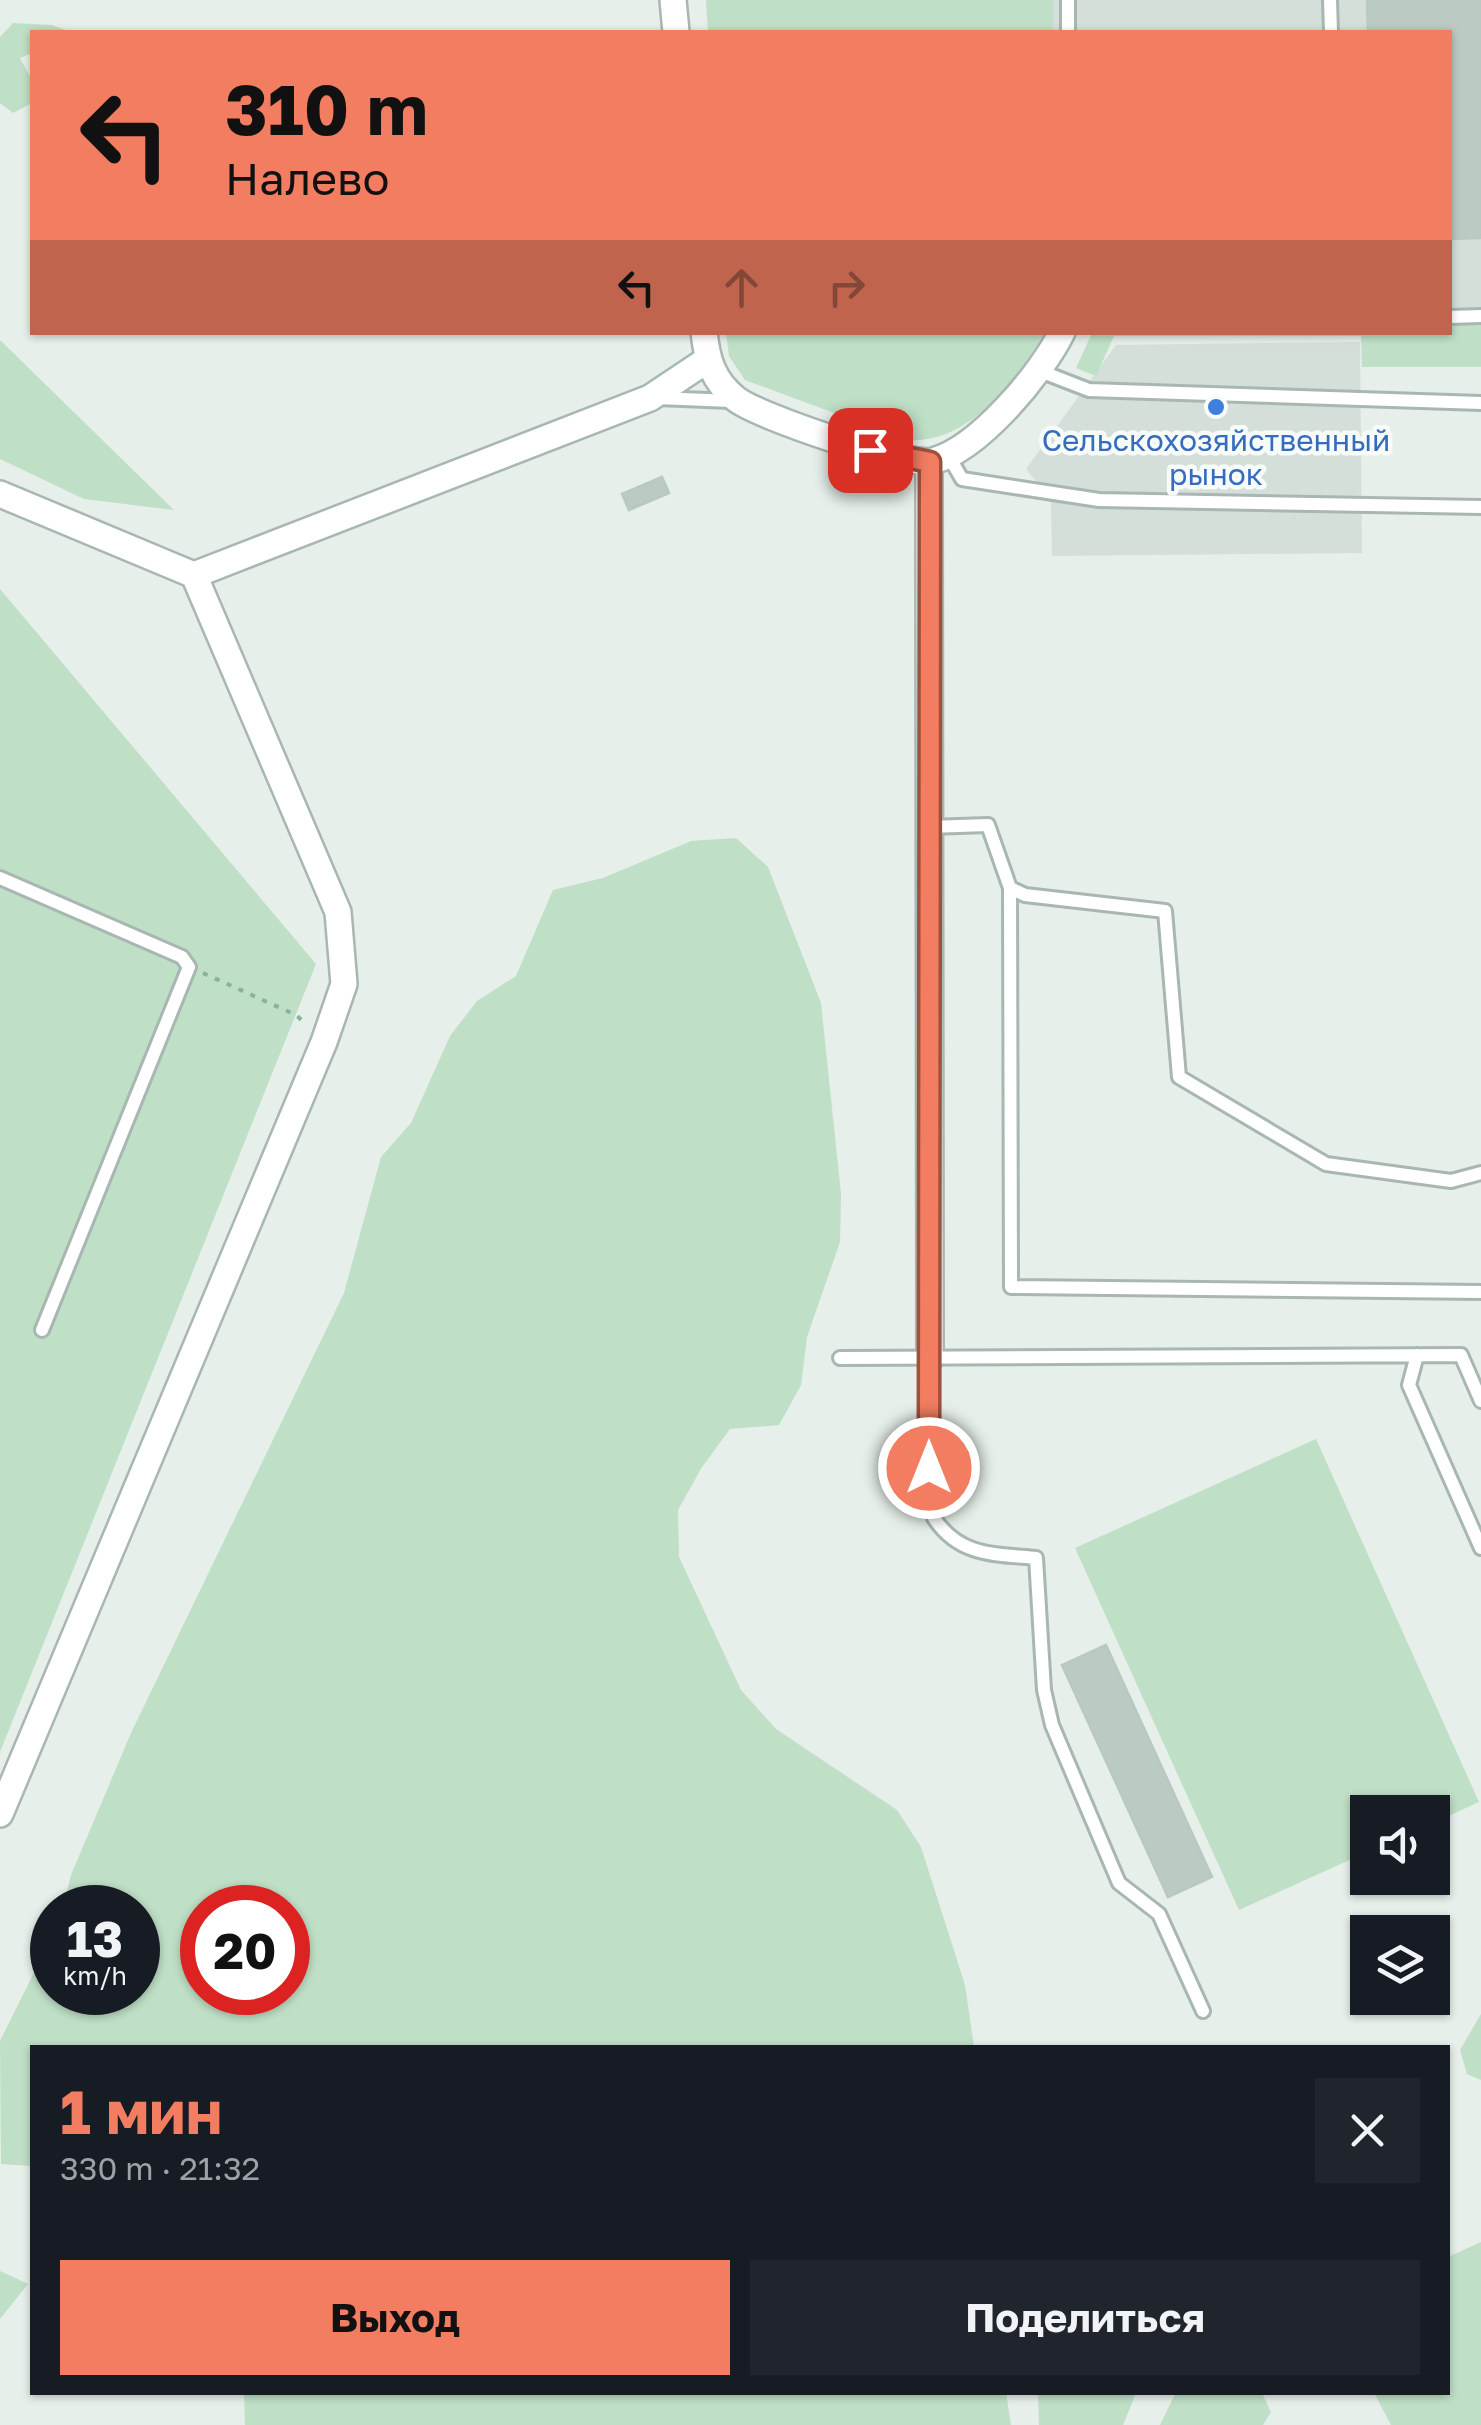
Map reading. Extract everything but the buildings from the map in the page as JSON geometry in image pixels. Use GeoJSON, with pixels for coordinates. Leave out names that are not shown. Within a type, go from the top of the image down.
{"type":"FeatureCollection","features":[{"type":"Feature","properties":{"kind":"street"},"geometry":{"type":"LineString","coordinates":[[674,0],[676,30]]}},
{"type":"Feature","properties":{"kind":"street"},"geometry":{"type":"LineString","coordinates":[[704,335],[708,360],[718,381],[738,402],[898,458],[939,458],[982,430],[1040,371],[1060,335]]}},
{"type":"Feature","properties":{"kind":"street"},"geometry":{"type":"LineString","coordinates":[[0,494],[194,575],[650,398],[708,360]]}},
{"type":"Feature","properties":{"kind":"street"},"geometry":{"type":"LineString","coordinates":[[930,1358],[929,827],[939,458]]}},
{"type":"Feature","properties":{"kind":"street"},"geometry":{"type":"LineString","coordinates":[[0,1814],[324,1042],[344,984],[338,912],[194,575]]}},
{"type":"Feature","properties":{"kind":"lane"},"geometry":{"type":"LineString","coordinates":[[1068,0],[1068,30]]}},
{"type":"Feature","properties":{"kind":"lane"},"geometry":{"type":"LineString","coordinates":[[1330,0],[1331,30]]}},
{"type":"Feature","properties":{"kind":"lane"},"geometry":{"type":"LineString","coordinates":[[1452,316],[1481,316]]}},
{"type":"Feature","properties":{"kind":"lane"},"geometry":{"type":"LineString","coordinates":[[1040,371],[1090,390],[1481,403]]}},
{"type":"Feature","properties":{"kind":"lane"},"geometry":{"type":"LineString","coordinates":[[650,398],[738,402]]}},
{"type":"Feature","properties":{"kind":"lane"},"geometry":{"type":"LineString","coordinates":[[939,458],[962,479],[1099,500],[1481,507]]}},
{"type":"Feature","properties":{"kind":"lane"},"geometry":{"type":"LineString","coordinates":[[929,827],[988,825],[1010,888],[1010,1286],[1481,1292]]}},
{"type":"Feature","properties":{"kind":"lane"},"geometry":{"type":"LineString","coordinates":[[0,878],[182,957],[189,967],[42,1330]]}},
{"type":"Feature","properties":{"kind":"lane"},"geometry":{"type":"LineString","coordinates":[[1010,888],[1025,895],[1164,911],[1179,1077],[1326,1164],[1451,1181],[1481,1173]]}},
{"type":"Feature","properties":{"kind":"lane"},"geometry":{"type":"LineString","coordinates":[[1417,1355],[1409,1384],[1481,1548]]}},
{"type":"Feature","properties":{"kind":"lane"},"geometry":{"type":"LineString","coordinates":[[840,1358],[1461,1355],[1481,1401]]}},
{"type":"Feature","properties":{"kind":"lane"},"geometry":{"type":"LineString","coordinates":[[930,1358],[934,1518],[946,1536],[968,1551],[1036,1558],[1044,1690],[1052,1725],[1119,1883],[1159,1914],[1202,2011]]}},
{"type":"Feature","properties":{"kind":"path"},"geometry":{"type":"LineString","coordinates":[[189,967],[296,1015],[324,1042]]}},
{"type":"Feature","properties":{"kind":"shaded area"},"geometry":{"type":"Polygon","coordinates":[[[1053,0],[1481,0],[1481,324],[1452,325],[1452,30],[1053,30],[1053,0]]]}},
{"type":"Feature","properties":{"kind":"shaded area","name":"Сельскохозяйственный рынок"},"geometry":{"type":"Polygon","coordinates":[[[1360,342],[1362,553],[1052,556],[1051,500],[1026,469],[1116,345],[1360,342]]]}},
{"type":"Feature","properties":{"kind":"green space"},"geometry":{"type":"Polygon","coordinates":[[[706,0],[1053,0],[1053,30],[708,30],[706,0]]]}},
{"type":"Feature","properties":{"kind":"green space"},"geometry":{"type":"Polygon","coordinates":[[[13,23],[52,25],[66,30],[30,30],[30,54],[20,58],[30,76],[30,104],[13,113],[0,103],[0,37],[13,23]]]}},
{"type":"Feature","properties":{"kind":"green space"},"geometry":{"type":"Polygon","coordinates":[[[1481,324],[1481,367],[1362,367],[1361,336],[1114,336],[1096,376],[1076,368],[1091,335],[1452,335],[1452,325],[1481,324]]]}},
{"type":"Feature","properties":{"kind":"green space"},"geometry":{"type":"Polygon","coordinates":[[[726,335],[1044,335],[988,406],[951,432],[930,439],[907,440],[745,380],[729,356],[726,335]]]}},
{"type":"Feature","properties":{"kind":"green space"},"geometry":{"type":"Polygon","coordinates":[[[0,340],[174,510],[84,499],[0,459],[0,340]]]}},
{"type":"Feature","properties":{"kind":"green space"},"geometry":{"type":"Polygon","coordinates":[[[0,589],[316,964],[0,1752],[0,589]]]}},
{"type":"Feature","properties":{"kind":"green space"},"geometry":{"type":"Polygon","coordinates":[[[736,838],[768,867],[821,1003],[841,1194],[840,1242],[807,1337],[801,1385],[779,1425],[730,1429],[702,1467],[678,1510],[679,1557],[741,1690],[776,1729],[897,1810],[921,1847],[965,1985],[974,2045],[30,2045],[30,2166],[1,2164],[0,2041],[30,1980],[30,2015],[160,2015],[160,1885],[68,1885],[71,1875],[131,1733],[344,1293],[381,1157],[411,1123],[450,1036],[477,1001],[516,976],[553,890],[603,878],[691,841],[736,838]]]}},
{"type":"Feature","properties":{"kind":"green space"},"geometry":{"type":"Polygon","coordinates":[[[1316,1439],[1479,1802],[1450,1815],[1450,1795],[1350,1795],[1350,1860],[1239,1910],[1075,1548],[1316,1439]]]}},
{"type":"Feature","properties":{"kind":"green space"},"geometry":{"type":"Polygon","coordinates":[[[1481,2014],[1481,2080],[1467,2074],[1460,2050],[1481,2014]]]}},
{"type":"Feature","properties":{"kind":"green space"},"geometry":{"type":"Polygon","coordinates":[[[1481,2242],[1481,2425],[1391,2425],[1375,2395],[1450,2395],[1450,2256],[1481,2242]]]}},
{"type":"Feature","properties":{"kind":"green space"},"geometry":{"type":"Polygon","coordinates":[[[0,2271],[28,2284],[0,2319],[0,2271]]]}},
{"type":"Feature","properties":{"kind":"green space"},"geometry":{"type":"Polygon","coordinates":[[[244,2395],[1006,2395],[1011,2425],[245,2425],[244,2395]]]}},
{"type":"Feature","properties":{"kind":"green space"},"geometry":{"type":"Polygon","coordinates":[[[1038,2395],[1135,2395],[1123,2425],[1039,2425],[1038,2395]]]}},
{"type":"Feature","properties":{"kind":"green space"},"geometry":{"type":"Polygon","coordinates":[[[1175,2395],[1263,2395],[1271,2412],[1263,2425],[1160,2425],[1175,2395]]]}},
{"type":"Feature","properties":{"kind":"place","name":"Сельскохозяйственный рынок"},"geometry":{"type":"Point","coordinates":[1216,407]}},
{"type":"Feature","properties":{"kind":"route"},"geometry":{"type":"LineString","coordinates":[[870,450],[930,462],[926,566],[929,1468]]}}]}
